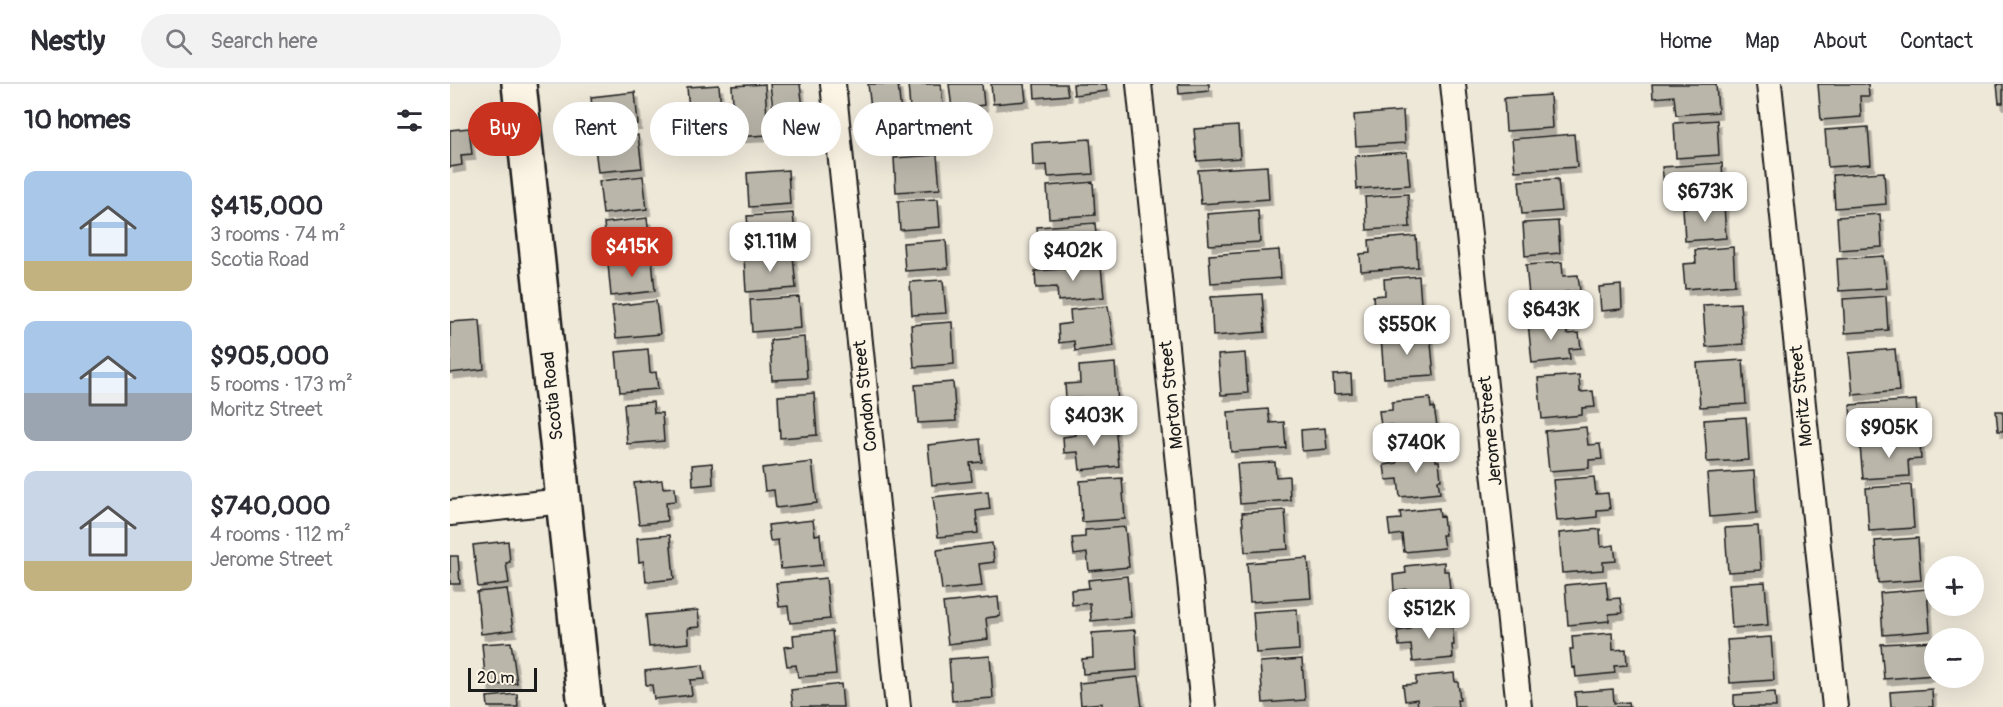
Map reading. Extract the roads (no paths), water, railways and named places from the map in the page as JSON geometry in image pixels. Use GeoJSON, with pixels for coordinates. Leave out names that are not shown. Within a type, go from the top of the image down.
{"type":"FeatureCollection","features":[{"type":"Feature","properties":{"kind":"street","name":"Scotia Road"},"geometry":{"type":"LineString","coordinates":[[519,84],[585,707]]}},
{"type":"Feature","properties":{"kind":"street","name":"Condon Street"},"geometry":{"type":"LineString","coordinates":[[833,84],[898,707]]}},
{"type":"Feature","properties":{"kind":"street","name":"Morton Street"},"geometry":{"type":"LineString","coordinates":[[1139,84],[1203,707]]}},
{"type":"Feature","properties":{"kind":"street","name":"Jerome Street"},"geometry":{"type":"LineString","coordinates":[[1454,84],[1519,707]]}},
{"type":"Feature","properties":{"kind":"street","name":"Moritz Street"},"geometry":{"type":"LineString","coordinates":[[1769,84],[1835,707]]}},
{"type":"Feature","properties":{"kind":"street"},"geometry":{"type":"LineString","coordinates":[[450,513],[563,501]]}}]}
